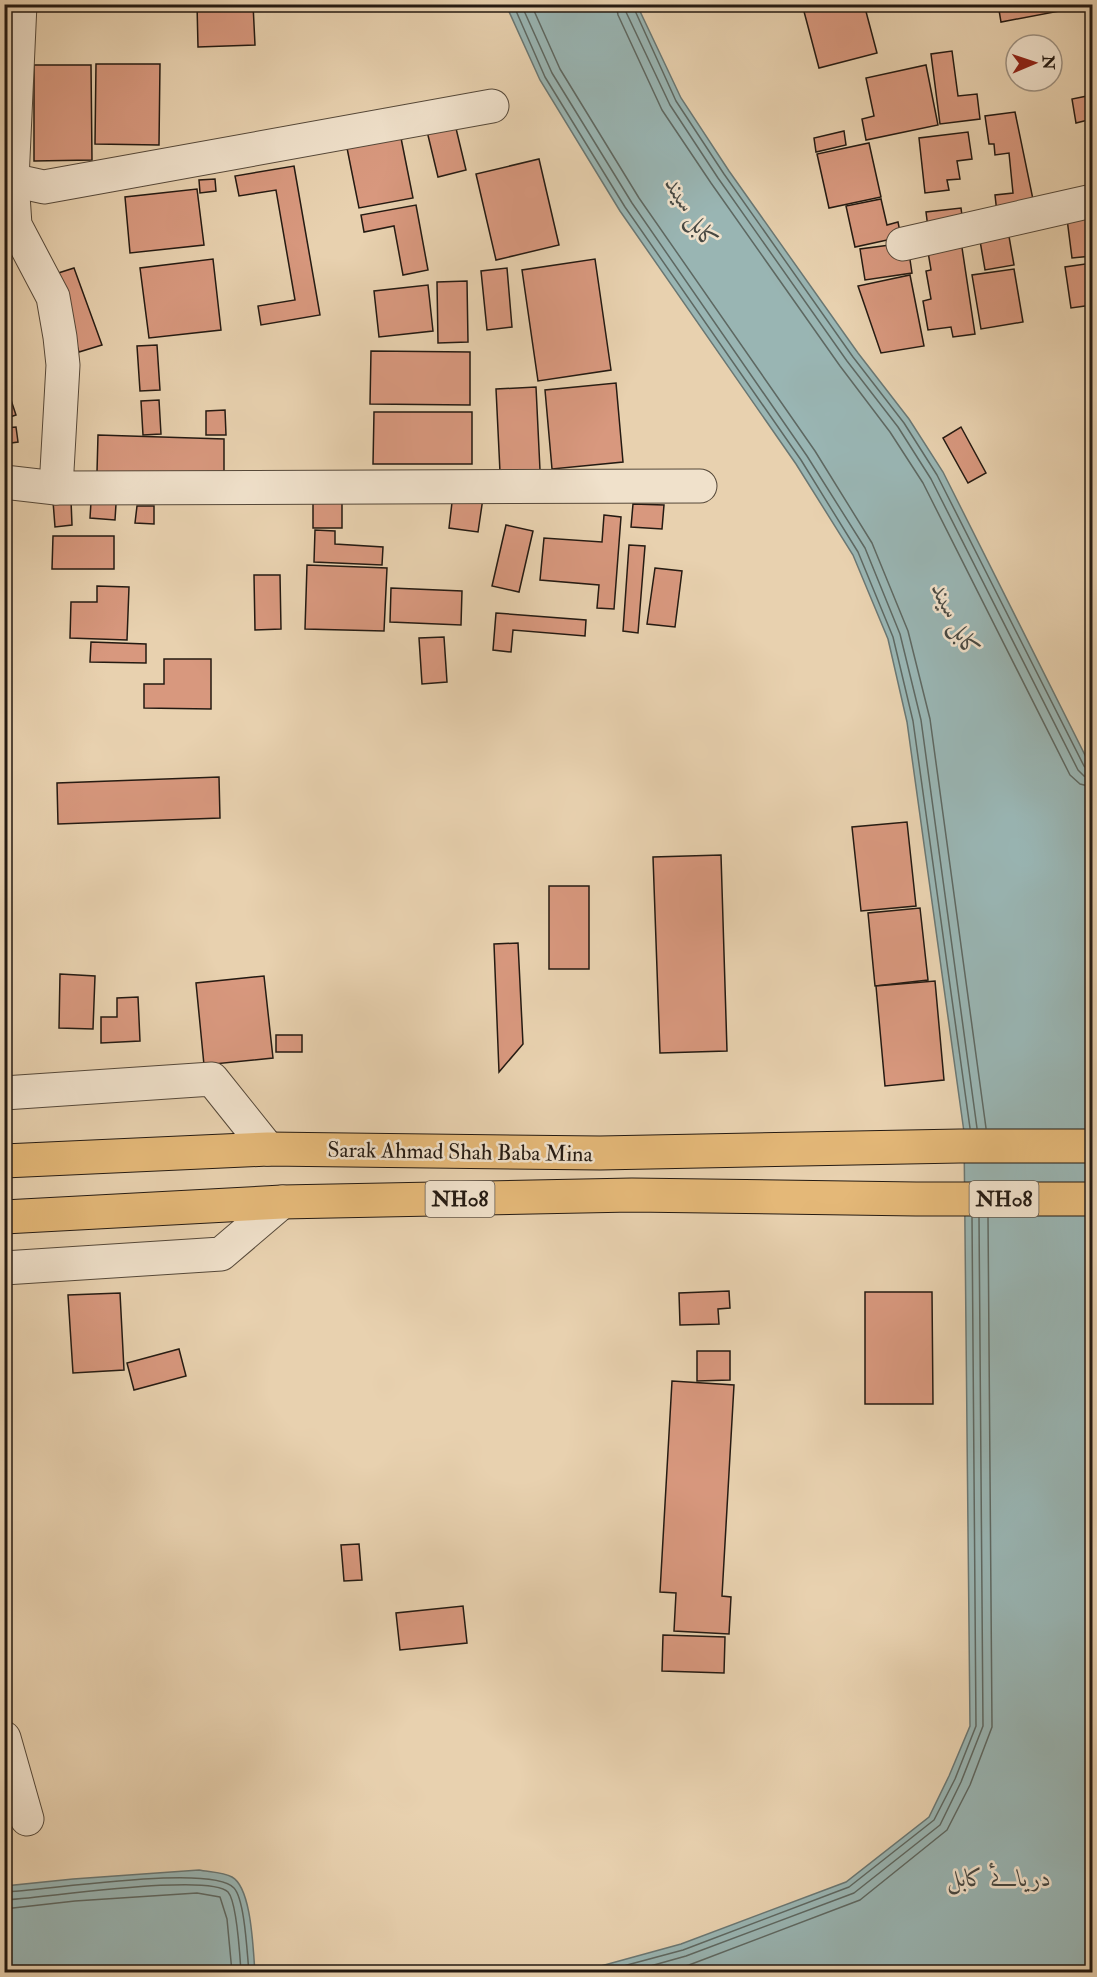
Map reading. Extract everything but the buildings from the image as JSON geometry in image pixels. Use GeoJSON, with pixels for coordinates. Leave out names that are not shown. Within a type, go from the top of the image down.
{"type":"FeatureCollection","features":[{"type":"Feature","properties":{"kind":"highway","name":"Sarak Ahmad Shah Baba Mina"},"geometry":{"type":"LineString","coordinates":[[4,1161],[268,1149],[600,1153],[1092,1146]]}},
{"type":"Feature","properties":{"kind":"highway","name":"NH08"},"geometry":{"type":"LineString","coordinates":[[4,1217],[282,1202],[632,1195],[1092,1199]]}},
{"type":"Feature","properties":{"kind":"street"},"geometry":{"type":"LineString","coordinates":[[20,4],[12,180],[15,225],[52,297],[60,337],[63,365],[56,488]]}},
{"type":"Feature","properties":{"kind":"street"},"geometry":{"type":"LineString","coordinates":[[12,180],[44,187],[492,106]]}},
{"type":"Feature","properties":{"kind":"street"},"geometry":{"type":"LineString","coordinates":[[903,244],[1092,201]]}},
{"type":"Feature","properties":{"kind":"street"},"geometry":{"type":"LineString","coordinates":[[4,482],[56,488],[700,486]]}},
{"type":"Feature","properties":{"kind":"street"},"geometry":{"type":"LineString","coordinates":[[4,1093],[212,1079],[268,1149]]}},
{"type":"Feature","properties":{"kind":"street"},"geometry":{"type":"LineString","coordinates":[[4,1268],[221,1254],[282,1202]]}},
{"type":"Feature","properties":{"kind":"street"},"geometry":{"type":"LineString","coordinates":[[4,1738],[27,1819]]}},
{"type":"Feature","properties":{"kind":"water"},"geometry":{"type":"Polygon","coordinates":[[[506,5],[637,5],[681,98],[729,171],[858,353],[909,419],[943,472],[1092,769],[1092,1972],[579,1972],[681,1944],[846,1882],[929,1817],[949,1776],[970,1726],[964,1132],[907,722],[888,639],[853,555],[796,464],[620,211],[540,80],[506,5]]]}},
{"type":"Feature","properties":{"kind":"water"},"geometry":{"type":"Polygon","coordinates":[[[199,1870],[228,1875],[239,1883],[248,1906],[255,1972],[5,1972],[5,1886],[199,1870]]]}},
{"type":"Feature","properties":{"kind":"water label","name":"کابل سيند"},"geometry":{"type":"Point","coordinates":[692,213]}},
{"type":"Feature","properties":{"kind":"water label","name":"کابل سيند"},"geometry":{"type":"Point","coordinates":[956,620]}},
{"type":"Feature","properties":{"kind":"water label","name":"دریائے کابل"},"geometry":{"type":"Point","coordinates":[999,1878]}}]}
